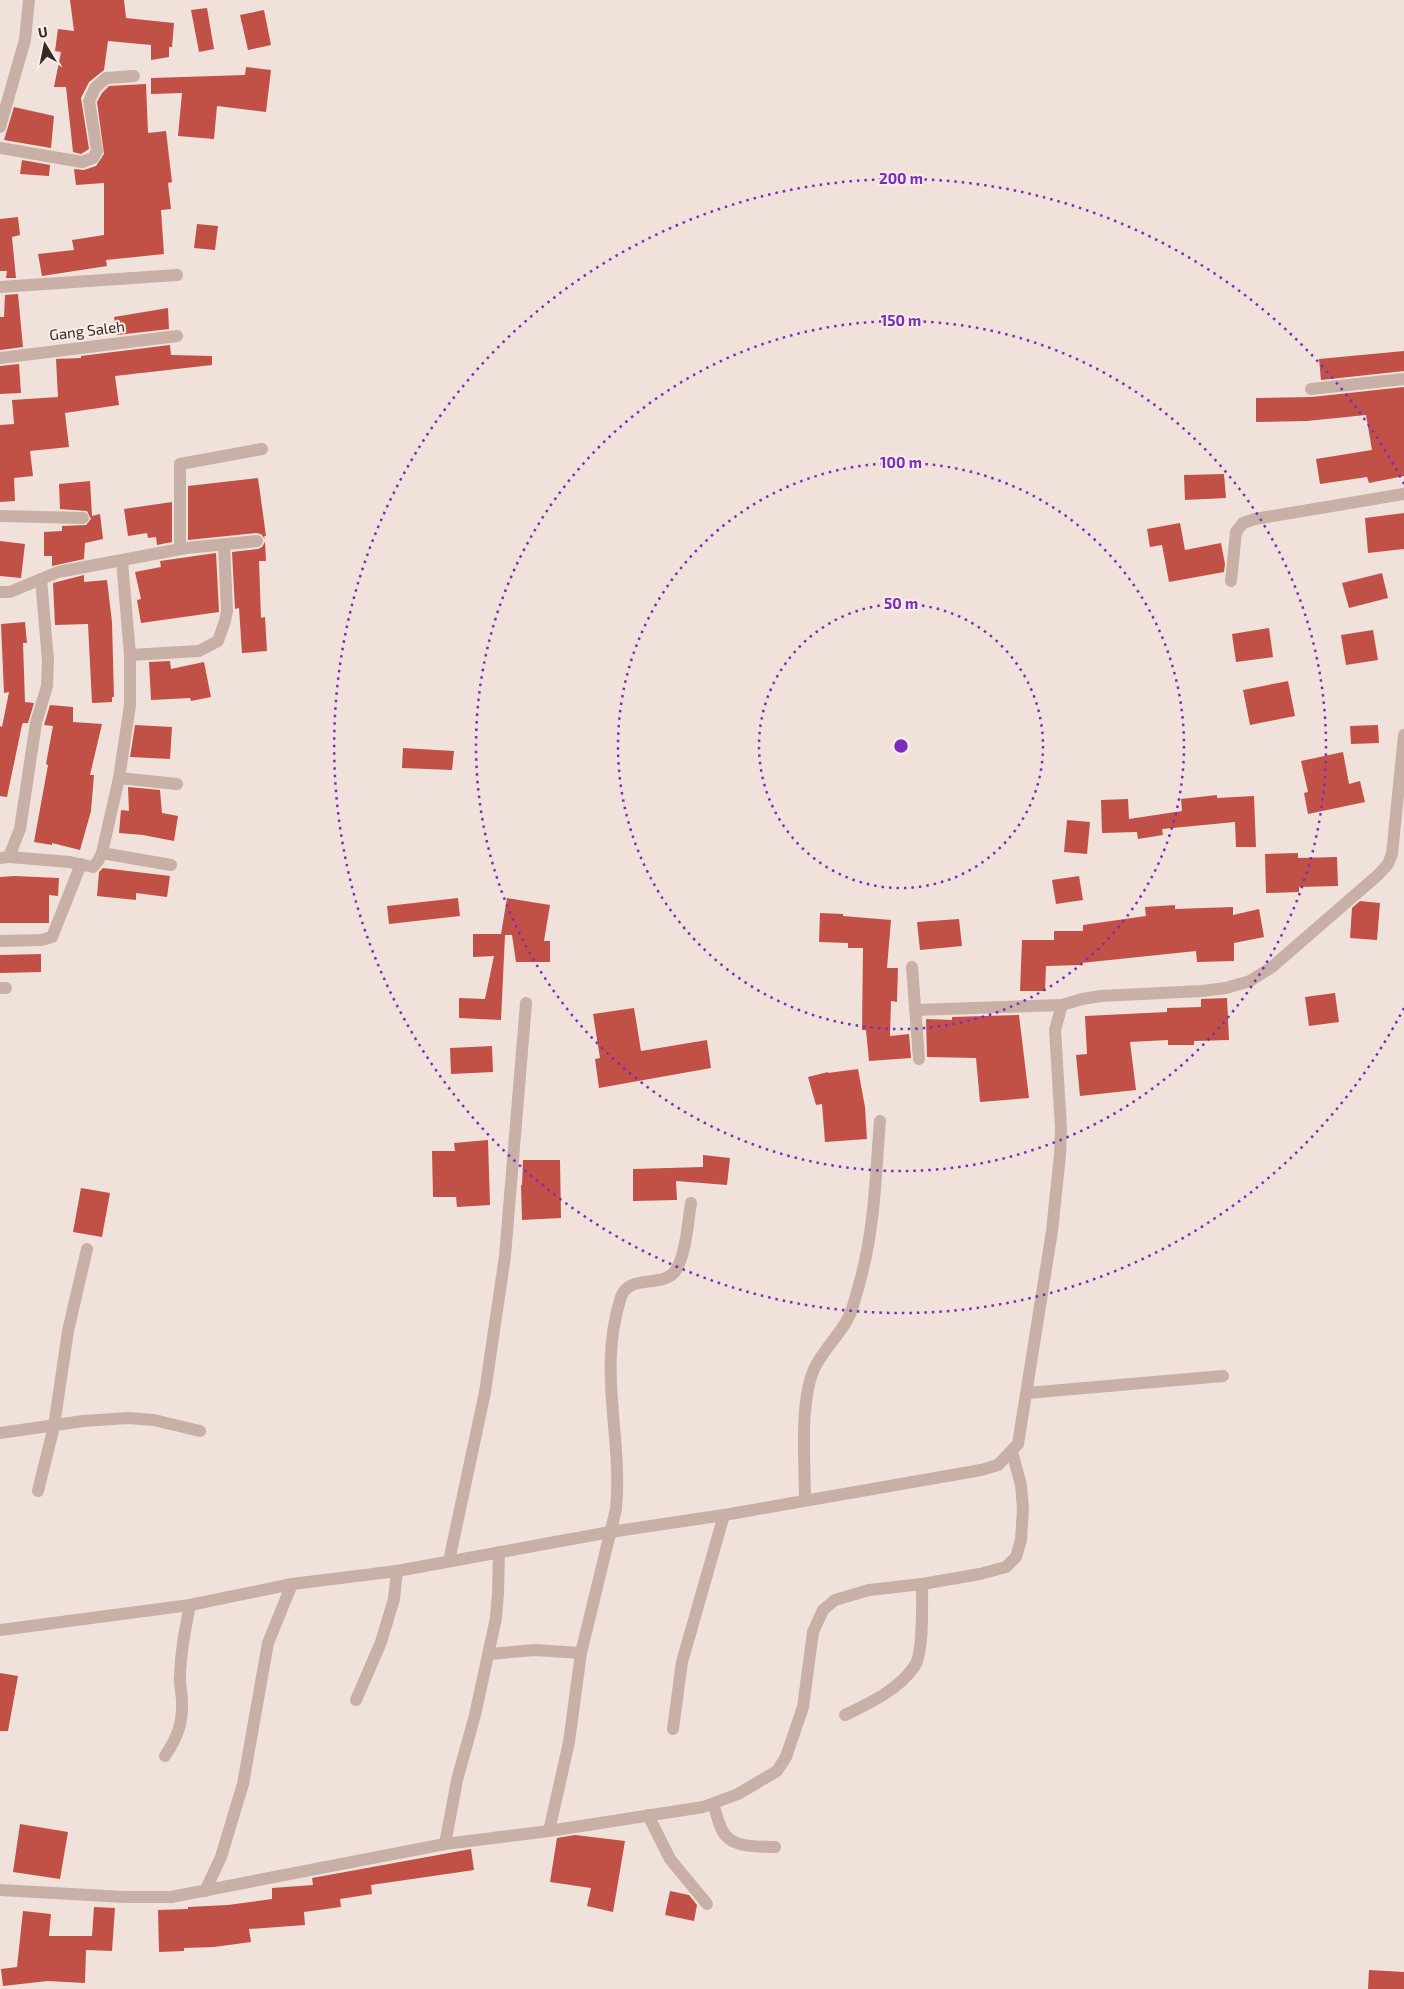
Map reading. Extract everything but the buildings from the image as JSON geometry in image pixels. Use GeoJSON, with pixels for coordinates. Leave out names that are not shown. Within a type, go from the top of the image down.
{"type":"FeatureCollection","features":[{"type":"Feature","properties":{"kind":"street"},"geometry":{"type":"LineString","coordinates":[[0,127],[4,98],[25,40],[29,0]]}},
{"type":"Feature","properties":{"kind":"street"},"geometry":{"type":"LineString","coordinates":[[0,148],[82,162],[93,158],[97,152],[90,101],[95,88],[106,78],[134,76]]}},
{"type":"Feature","properties":{"kind":"street"},"geometry":{"type":"LineString","coordinates":[[0,287],[177,275]]}},
{"type":"Feature","properties":{"kind":"street","name":"Gang Saleh"},"geometry":{"type":"LineString","coordinates":[[0,358],[178,336]]}},
{"type":"Feature","properties":{"kind":"street"},"geometry":{"type":"LineString","coordinates":[[1311,389],[1404,380]]}},
{"type":"Feature","properties":{"kind":"street"},"geometry":{"type":"LineString","coordinates":[[180,549],[180,464],[262,450]]}},
{"type":"Feature","properties":{"kind":"street"},"geometry":{"type":"LineString","coordinates":[[1231,581],[1236,532],[1243,524],[1255,518],[1404,494]]}},
{"type":"Feature","properties":{"kind":"street"},"geometry":{"type":"LineString","coordinates":[[0,516],[83,518]]}},
{"type":"Feature","properties":{"kind":"street"},"geometry":{"type":"LineString","coordinates":[[0,592],[10,592],[58,572],[180,549],[258,541]]}},
{"type":"Feature","properties":{"kind":"street"},"geometry":{"type":"LineString","coordinates":[[130,655],[199,651],[218,641],[227,611],[224,545]]}},
{"type":"Feature","properties":{"kind":"street"},"geometry":{"type":"LineString","coordinates":[[41,578],[48,661],[47,686],[36,723],[20,829],[5,858],[81,864],[93,867],[102,853],[119,778],[130,705],[130,655],[122,561]]}},
{"type":"Feature","properties":{"kind":"street"},"geometry":{"type":"LineString","coordinates":[[915,1010],[1062,1005],[1101,996],[1226,988],[1250,981],[1272,967],[1378,876],[1398,853],[1404,735]]}},
{"type":"Feature","properties":{"kind":"street"},"geometry":{"type":"LineString","coordinates":[[119,778],[177,784]]}},
{"type":"Feature","properties":{"kind":"street"},"geometry":{"type":"LineString","coordinates":[[102,853],[171,865]]}},
{"type":"Feature","properties":{"kind":"street"},"geometry":{"type":"LineString","coordinates":[[0,941],[47,940],[52,937],[81,864]]}},
{"type":"Feature","properties":{"kind":"street"},"geometry":{"type":"LineString","coordinates":[[912,967],[919,1058]]}},
{"type":"Feature","properties":{"kind":"street"},"geometry":{"type":"LineString","coordinates":[[449,1561],[485,1392],[505,1256],[526,1002]]}},
{"type":"Feature","properties":{"kind":"street"},"geometry":{"type":"LineString","coordinates":[[0,1630],[190,1605],[292,1584],[397,1571],[610,1532],[724,1515],[981,1470],[998,1465],[1018,1444],[1052,1232],[1061,1128],[1055,1030],[1062,1005]]}},
{"type":"Feature","properties":{"kind":"street"},"geometry":{"type":"LineString","coordinates":[[805,1500],[805,1415],[809,1387],[815,1367],[839,1334],[852,1309],[864,1264],[873,1202],[880,1121]]}},
{"type":"Feature","properties":{"kind":"street"},"geometry":{"type":"LineString","coordinates":[[549,1831],[569,1742],[581,1653],[616,1510],[618,1486],[609,1379],[610,1355],[622,1295],[627,1287],[635,1283],[670,1276],[676,1269],[682,1254],[691,1203]]}},
{"type":"Feature","properties":{"kind":"street"},"geometry":{"type":"LineString","coordinates":[[38,1491],[54,1426],[68,1331],[87,1249]]}},
{"type":"Feature","properties":{"kind":"street"},"geometry":{"type":"LineString","coordinates":[[1027,1393],[1223,1376]]}},
{"type":"Feature","properties":{"kind":"street"},"geometry":{"type":"LineString","coordinates":[[0,1433],[83,1421],[128,1418],[154,1420],[200,1431]]}},
{"type":"Feature","properties":{"kind":"street"},"geometry":{"type":"LineString","coordinates":[[0,1890],[171,1898],[445,1844],[549,1831],[713,1804],[738,1794],[778,1771],[786,1757],[803,1707],[813,1632],[823,1610],[835,1600],[869,1590],[922,1584],[1006,1567],[1016,1557],[1021,1540],[1023,1508],[1021,1485],[1012,1452]]}},
{"type":"Feature","properties":{"kind":"street"},"geometry":{"type":"LineString","coordinates":[[673,1730],[682,1662],[724,1515]]}},
{"type":"Feature","properties":{"kind":"street"},"geometry":{"type":"LineString","coordinates":[[445,1844],[457,1780],[489,1654],[498,1594],[499,1552]]}},
{"type":"Feature","properties":{"kind":"street"},"geometry":{"type":"LineString","coordinates":[[356,1700],[381,1642],[394,1599],[397,1571]]}},
{"type":"Feature","properties":{"kind":"street"},"geometry":{"type":"LineString","coordinates":[[205,1891],[221,1856],[243,1784],[268,1643],[292,1584]]}},
{"type":"Feature","properties":{"kind":"street"},"geometry":{"type":"LineString","coordinates":[[845,1715],[894,1688],[915,1666],[922,1633],[922,1584]]}},
{"type":"Feature","properties":{"kind":"street"},"geometry":{"type":"LineString","coordinates":[[165,1756],[177,1737],[182,1723],[181,1647],[190,1605]]}},
{"type":"Feature","properties":{"kind":"street"},"geometry":{"type":"LineString","coordinates":[[489,1654],[535,1650],[581,1653]]}},
{"type":"Feature","properties":{"kind":"street"},"geometry":{"type":"LineString","coordinates":[[713,1804],[722,1830],[728,1839],[746,1846],[775,1847]]}},
{"type":"Feature","properties":{"kind":"street"},"geometry":{"type":"LineString","coordinates":[[648,1815],[670,1859],[707,1904]]}}]}
